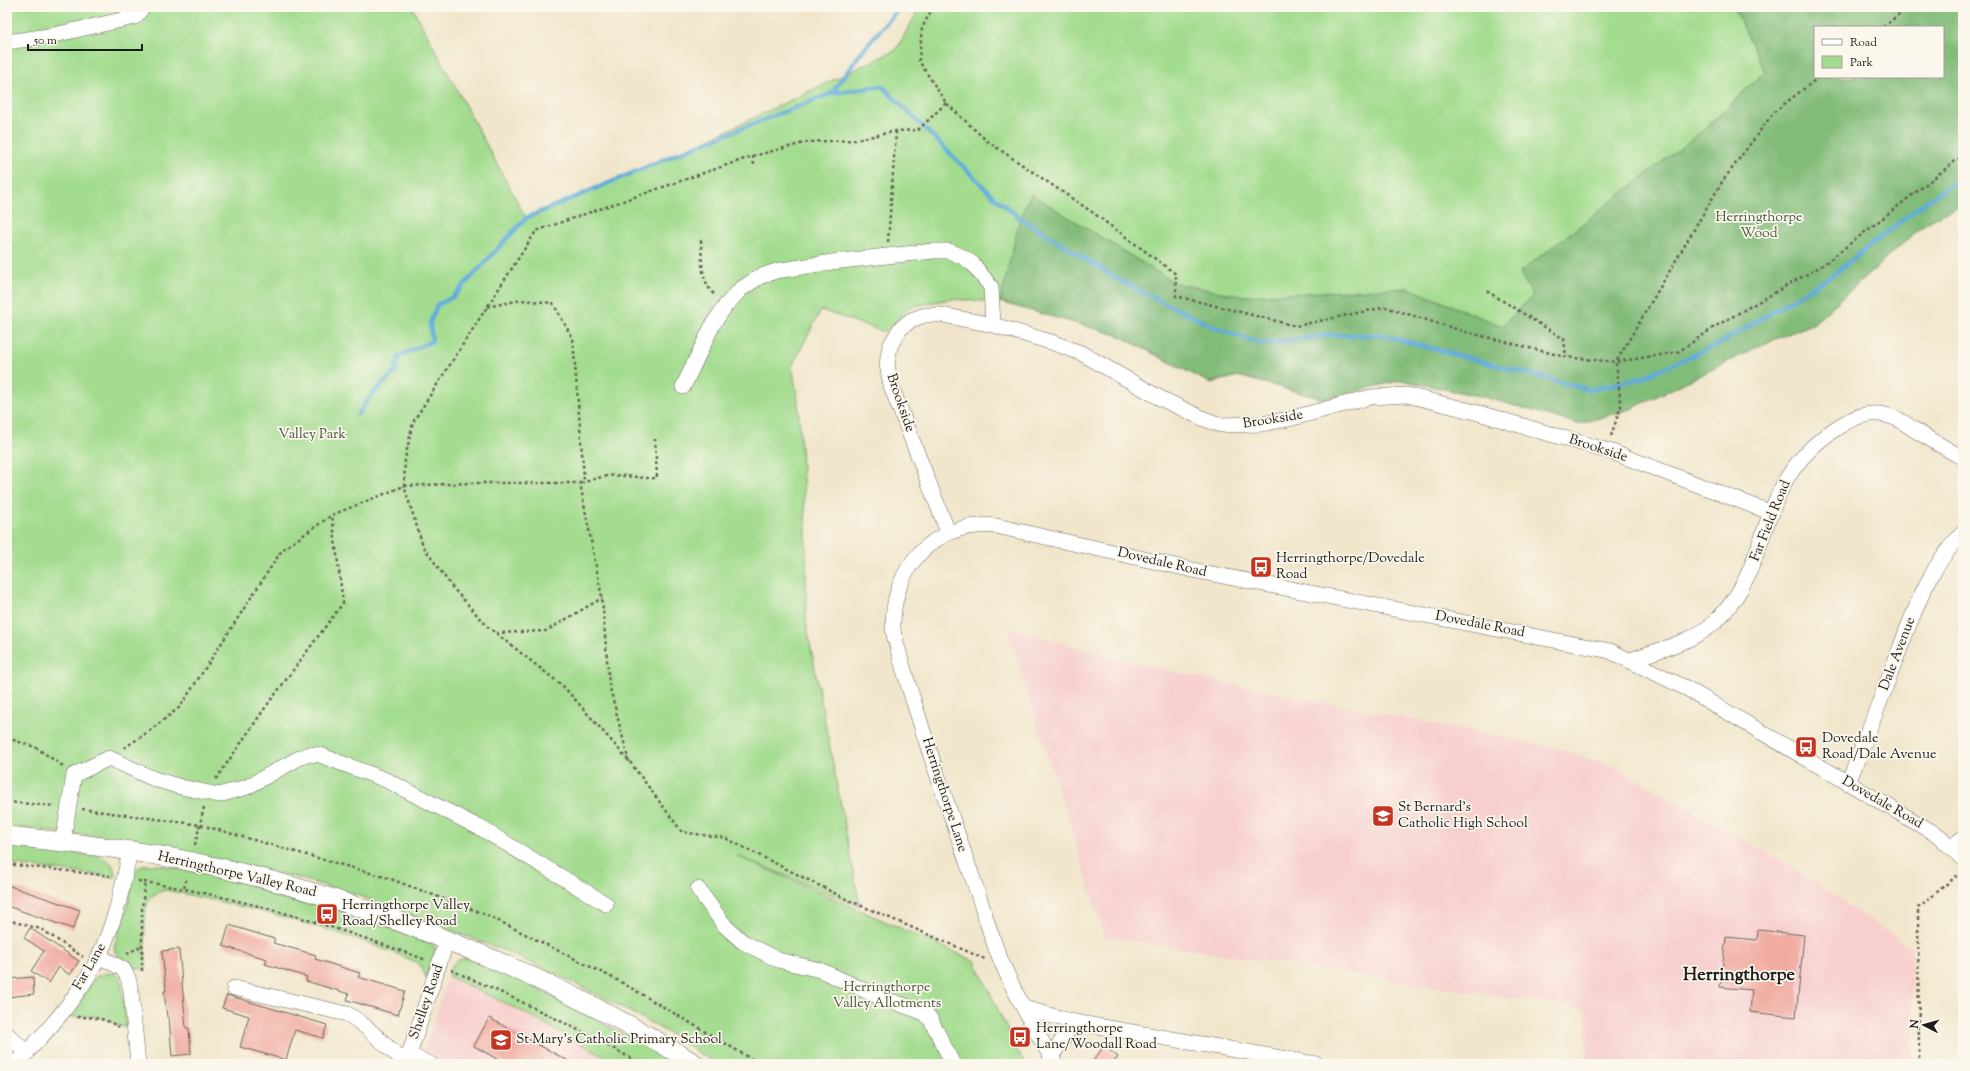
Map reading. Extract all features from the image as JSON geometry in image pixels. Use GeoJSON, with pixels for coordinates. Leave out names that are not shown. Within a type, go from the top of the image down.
{"type":"FeatureCollection","features":[{"type":"Feature","properties":{"kind":"main road","name":"Herringthorpe Valley Road"},"geometry":{"type":"LineString","coordinates":[[7,836],[130,850],[191,862],[318,893],[406,923],[499,961],[552,985],[639,1031],[695,1064]]}},
{"type":"Feature","properties":{"kind":"street"},"geometry":{"type":"LineString","coordinates":[[7,42],[49,36],[135,17],[144,7]]}},
{"type":"Feature","properties":{"kind":"street"},"geometry":{"type":"LineString","coordinates":[[683,388],[713,324],[726,305],[741,289],[759,277],[776,271],[887,256],[933,251],[949,251],[963,257],[973,264],[991,287],[993,325]]}},
{"type":"Feature","properties":{"kind":"street","name":"Brookside"},"geometry":{"type":"LineString","coordinates":[[948,532],[891,386],[887,364],[890,346],[900,329],[911,320],[925,315],[942,315],[993,325],[1081,353],[1160,398],[1204,419],[1222,425],[1262,424],[1289,419],[1371,397],[1407,395],[1475,412],[1606,450],[1772,513]]}},
{"type":"Feature","properties":{"kind":"street","name":"Far Field Road"},"geometry":{"type":"LineString","coordinates":[[1631,660],[1700,634],[1718,619],[1733,601],[1755,562],[1772,513],[1787,478],[1810,449],[1832,431],[1854,418],[1874,413],[1893,417],[1963,458]]}},
{"type":"Feature","properties":{"kind":"street","name":"Dovedale Road"},"geometry":{"type":"LineString","coordinates":[[948,532],[964,526],[980,524],[996,526],[1202,572],[1610,651],[1686,688],[1939,836],[1957,842],[1963,859]]}},
{"type":"Feature","properties":{"kind":"street","name":"Herringthorpe Lane"},"geometry":{"type":"LineString","coordinates":[[948,532],[930,543],[919,554],[908,569],[898,588],[894,607],[893,629],[901,661],[938,779],[1001,962],[1024,1008],[1053,1060]]}},
{"type":"Feature","properties":{"kind":"street","name":"Dale Avenue"},"geometry":{"type":"LineString","coordinates":[[1848,783],[1918,602],[1933,571],[1948,548],[1963,533]]}},
{"type":"Feature","properties":{"kind":"street"},"geometry":{"type":"LineString","coordinates":[[63,842],[74,775],[109,758],[154,779],[218,795],[247,787],[298,758],[310,754],[320,755],[386,780],[457,815],[606,904]]}},
{"type":"Feature","properties":{"kind":"street","name":"Far Lane"},"geometry":{"type":"LineString","coordinates":[[14,1064],[26,1053],[58,1017],[97,960],[116,913],[125,879],[130,850]]}},
{"type":"Feature","properties":{"kind":"street"},"geometry":{"type":"LineString","coordinates":[[698,890],[725,926],[743,942],[778,960],[820,970],[877,996],[925,1014],[930,1020],[953,1064]]}},
{"type":"Feature","properties":{"kind":"street","name":"Shelley Road"},"geometry":{"type":"LineString","coordinates":[[407,1060],[440,965],[447,940]]}},
{"type":"Feature","properties":{"kind":"street"},"geometry":{"type":"LineString","coordinates":[[97,960],[123,969],[128,978],[131,991],[133,1026],[138,1064]]}},
{"type":"Feature","properties":{"kind":"street"},"geometry":{"type":"LineString","coordinates":[[234,988],[347,1014],[358,1020],[395,1054],[407,1060],[430,1064]]}},
{"type":"Feature","properties":{"kind":"street"},"geometry":{"type":"LineString","coordinates":[[1024,1008],[1074,1022],[1316,1064]]}},
{"type":"Feature","properties":{"kind":"street"},"geometry":{"type":"LineString","coordinates":[[1053,1060],[1074,1022]]}},
{"type":"Feature","properties":{"kind":"street"},"geometry":{"type":"LineString","coordinates":[[7,1034],[26,1053]]}},
{"type":"Feature","properties":{"kind":"path"},"geometry":{"type":"LineString","coordinates":[[933,7],[922,28],[920,61],[946,102],[987,141],[1092,212],[1176,274],[1176,296],[1296,326],[1385,307],[1466,332],[1566,357],[1616,362],[1678,352],[1716,326],[1823,265],[1963,155]]}},
{"type":"Feature","properties":{"kind":"path"},"geometry":{"type":"LineString","coordinates":[[1884,26],[1901,13],[1904,7]]}},
{"type":"Feature","properties":{"kind":"path"},"geometry":{"type":"LineString","coordinates":[[1606,450],[1621,406],[1616,362],[1722,182],[1774,112],[1818,78]]}},
{"type":"Feature","properties":{"kind":"path"},"geometry":{"type":"LineString","coordinates":[[946,102],[918,130],[896,131],[855,140],[808,142],[754,156],[536,231],[413,422],[405,459],[404,486],[423,546],[452,587],[488,627],[564,687],[630,762],[682,832],[724,838],[848,900],[982,959],[1001,962]]}},
{"type":"Feature","properties":{"kind":"path"},"geometry":{"type":"LineString","coordinates":[[887,256],[896,131]]}},
{"type":"Feature","properties":{"kind":"path"},"geometry":{"type":"LineString","coordinates":[[754,156],[754,166]]}},
{"type":"Feature","properties":{"kind":"path"},"geometry":{"type":"LineString","coordinates":[[701,240],[702,270],[708,290],[726,305]]}},
{"type":"Feature","properties":{"kind":"path"},"geometry":{"type":"LineString","coordinates":[[1487,291],[1564,339],[1566,357]]}},
{"type":"Feature","properties":{"kind":"path"},"geometry":{"type":"LineString","coordinates":[[486,308],[521,300],[553,303],[573,339],[584,478],[580,483],[602,598],[609,684],[630,762]]}},
{"type":"Feature","properties":{"kind":"path"},"geometry":{"type":"LineString","coordinates":[[109,758],[148,732],[180,707],[282,550],[332,515],[404,486],[469,483],[580,483],[608,476],[625,476],[642,479],[657,478],[655,439]]}},
{"type":"Feature","properties":{"kind":"path"},"geometry":{"type":"LineString","coordinates":[[184,888],[201,824],[207,793],[265,708],[343,603],[332,515]]}},
{"type":"Feature","properties":{"kind":"path"},"geometry":{"type":"LineString","coordinates":[[495,633],[546,631],[602,598]]}},
{"type":"Feature","properties":{"kind":"path"},"geometry":{"type":"LineString","coordinates":[[7,738],[35,747],[74,775]]}},
{"type":"Feature","properties":{"kind":"path"},"geometry":{"type":"LineString","coordinates":[[7,802],[68,807],[201,824],[388,878],[487,916],[621,982],[760,1064]]}},
{"type":"Feature","properties":{"kind":"path"},"geometry":{"type":"LineString","coordinates":[[7,864],[184,888],[262,906],[349,931],[440,965],[508,994],[568,1024],[641,1064]]}},
{"type":"Feature","properties":{"kind":"path"},"geometry":{"type":"LineString","coordinates":[[1919,1064],[1918,908],[1963,870]]}},
{"type":"Feature","properties":{"kind":"path"},"geometry":{"type":"LineString","coordinates":[[131,991],[142,980],[141,946],[145,882]]}},
{"type":"Feature","properties":{"kind":"path"},"geometry":{"type":"LineString","coordinates":[[7,920],[41,929],[97,960]]}},
{"type":"Feature","properties":{"kind":"path"},"geometry":{"type":"LineString","coordinates":[[58,1017],[94,1017],[107,1019],[120,1028],[133,1026]]}},
{"type":"Feature","properties":{"kind":"shaded area","name":"St Bernard's Catholic High School"},"geometry":{"type":"Polygon","coordinates":[[[1010,628],[1112,658],[1225,683],[1558,748],[1614,767],[1787,864],[1912,948],[1912,1064],[1588,1064],[1585,1009],[1105,937],[1010,639],[1010,628]]]}},
{"type":"Feature","properties":{"kind":"shaded area","name":"St Mary's Catholic Primary School"},"geometry":{"type":"Polygon","coordinates":[[[448,976],[531,1016],[617,1064],[420,1064],[448,976]]]}},
{"type":"Feature","properties":{"kind":"green space","name":"Valley Park"},"geometry":{"type":"Polygon","coordinates":[[[7,7],[412,7],[526,218],[684,151],[896,50],[920,7],[1734,7],[1765,71],[1502,326],[1484,397],[1401,380],[1324,399],[1238,376],[1210,383],[1118,335],[1000,302],[950,299],[909,307],[885,332],[821,310],[792,366],[798,401],[806,529],[806,622],[860,906],[737,856],[975,961],[1018,1052],[1026,1064],[716,1064],[669,1033],[558,975],[503,950],[360,896],[299,878],[169,849],[98,837],[7,826],[7,7]]]}},
{"type":"Feature","properties":{"kind":"green space","name":"Herringthorpe Wood"},"geometry":{"type":"Polygon","coordinates":[[[1734,7],[1963,7],[1963,204],[1926,223],[1813,324],[1770,341],[1631,409],[1578,424],[1484,397],[1401,380],[1324,399],[1238,376],[1210,383],[1118,335],[1000,302],[1020,218],[1031,194],[1175,283],[1241,296],[1408,288],[1502,326],[1533,296],[1520,272],[1710,125],[1765,71],[1734,7]]]}},
{"type":"Feature","properties":{"kind":"green space"},"geometry":{"type":"Polygon","coordinates":[[[7,846],[99,856],[106,859],[113,866],[115,877],[7,864],[7,846]]]}},
{"type":"Feature","properties":{"kind":"green space"},"geometry":{"type":"Polygon","coordinates":[[[144,865],[160,865],[230,879],[333,907],[428,941],[435,947],[435,954],[426,978],[422,968],[416,962],[355,939],[261,911],[166,890],[153,895],[147,905],[145,923],[146,969],[132,967],[116,954],[114,947],[129,901],[133,877],[137,869],[144,865]]]}},
{"type":"Feature","properties":{"kind":"green space"},"geometry":{"type":"Polygon","coordinates":[[[466,958],[517,978],[644,1045],[676,1064],[617,1064],[531,1016],[448,976],[450,969],[456,962],[466,958]]]}},
{"type":"Feature","properties":{"kind":"green space"},"geometry":{"type":"Polygon","coordinates":[[[107,973],[116,974],[121,980],[126,1027],[120,1027],[109,1020],[101,1018],[68,1017],[96,977],[107,973]]]}},
{"type":"Feature","properties":{"kind":"building"},"geometry":{"type":"Polygon","coordinates":[[[7,885],[80,910],[73,929],[7,906],[7,885]]]}},
{"type":"Feature","properties":{"kind":"building"},"geometry":{"type":"Polygon","coordinates":[[[229,925],[275,939],[273,943],[316,955],[315,959],[360,973],[358,977],[405,991],[398,1015],[347,1000],[349,994],[306,981],[307,977],[265,964],[267,959],[223,946],[229,925]]]}},
{"type":"Feature","properties":{"kind":"building"},"geometry":{"type":"Polygon","coordinates":[[[30,928],[79,961],[70,975],[59,967],[49,983],[31,971],[44,951],[24,938],[30,928]]]}},
{"type":"Feature","properties":{"kind":"building"},"geometry":{"type":"Polygon","coordinates":[[[1758,930],[1804,935],[1796,1017],[1750,1012],[1752,990],[1720,987],[1726,937],[1757,940],[1758,930]]]}},
{"type":"Feature","properties":{"kind":"building"},"geometry":{"type":"Polygon","coordinates":[[[179,949],[186,1028],[189,1028],[191,1054],[172,1056],[169,1017],[167,1017],[164,991],[166,991],[162,951],[179,949]]]}},
{"type":"Feature","properties":{"kind":"building"},"geometry":{"type":"Polygon","coordinates":[[[33,977],[34,994],[7,997],[7,979],[33,977]]]}},
{"type":"Feature","properties":{"kind":"building"},"geometry":{"type":"Polygon","coordinates":[[[227,995],[327,1025],[323,1038],[295,1030],[286,1060],[240,1047],[249,1016],[222,1008],[227,995]]]}},
{"type":"Feature","properties":{"kind":"building"},"geometry":{"type":"Polygon","coordinates":[[[489,1018],[574,1064],[506,1064],[474,1046],[489,1018]]]}},
{"type":"Feature","properties":{"kind":"building"},"geometry":{"type":"Polygon","coordinates":[[[1104,1046],[1118,1057],[1113,1064],[1091,1064],[1104,1046]]]}},
{"type":"Feature","properties":{"kind":"waterway"},"geometry":{"type":"LineString","coordinates":[[832,93],[863,50],[900,7]]}},
{"type":"Feature","properties":{"kind":"waterway"},"geometry":{"type":"LineString","coordinates":[[358,414],[372,394],[395,372],[399,356],[432,341],[430,323],[437,305],[453,297],[526,218],[684,151],[832,93],[882,86],[994,197],[1020,218],[1124,283],[1212,326],[1262,344],[1330,335],[1381,335],[1590,390],[1641,378],[1721,343],[1834,274],[1924,203],[1963,177]]}},
{"type":"Feature","properties":{"kind":"place","name":"Herringthorpe/Dovedale Road"},"geometry":{"type":"Point","coordinates":[1261,567]}},
{"type":"Feature","properties":{"kind":"place","name":"Dovedale Road/Dale Avenue"},"geometry":{"type":"Point","coordinates":[1806,747]}},
{"type":"Feature","properties":{"kind":"place","name":"St Bernard's Catholic High School"},"geometry":{"type":"Point","coordinates":[1383,816]}},
{"type":"Feature","properties":{"kind":"place","name":"Herringthorpe Valley Road/Shelley Road"},"geometry":{"type":"Point","coordinates":[327,914]}},
{"type":"Feature","properties":{"kind":"place","name":"Herringthorpe Lane/Woodall Road"},"geometry":{"type":"Point","coordinates":[1020,1037]}},
{"type":"Feature","properties":{"kind":"place","name":"St Mary's Catholic Primary School"},"geometry":{"type":"Point","coordinates":[501,1040]}},
{"type":"Feature","properties":{"kind":"district","name":"Herringthorpe"},"geometry":{"type":"Point","coordinates":[1739,976]}},
{"type":"Feature","properties":{"kind":"park label","name":"Herringthorpe Valley Allotments"},"geometry":{"type":"Point","coordinates":[887,996]}}]}
